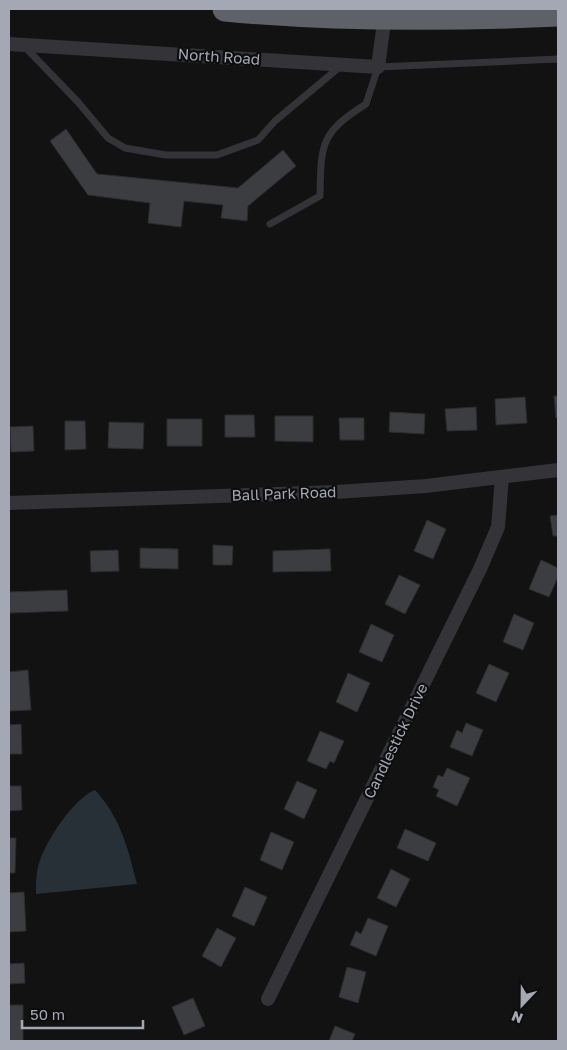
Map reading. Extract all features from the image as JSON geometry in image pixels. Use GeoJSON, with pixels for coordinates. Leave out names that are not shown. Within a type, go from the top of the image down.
{"type":"FeatureCollection","features":[{"type":"Feature","properties":{"kind":"highway"},"geometry":{"type":"LineString","coordinates":[[225,9],[277,14],[498,17],[558,14]]}},
{"type":"Feature","properties":{"kind":"street"},"geometry":{"type":"LineString","coordinates":[[378,67],[385,15]]}},
{"type":"Feature","properties":{"kind":"street","name":"North Road"},"geometry":{"type":"LineString","coordinates":[[16,44],[378,67]]}},
{"type":"Feature","properties":{"kind":"street","name":"Ball Park Road"},"geometry":{"type":"LineString","coordinates":[[9,502],[336,492],[426,486],[558,470]]}},
{"type":"Feature","properties":{"kind":"street","name":"Candlestick Drive"},"geometry":{"type":"LineString","coordinates":[[268,999],[480,569],[498,527],[502,478]]}},
{"type":"Feature","properties":{"kind":"lane"},"geometry":{"type":"LineString","coordinates":[[16,44],[78,102],[108,138],[125,148],[166,155],[217,155],[258,140],[275,122],[343,65]]}},
{"type":"Feature","properties":{"kind":"lane"},"geometry":{"type":"LineString","coordinates":[[270,224],[320,196],[322,149],[330,133],[341,120],[366,104],[378,67],[558,59]]}},
{"type":"Feature","properties":{"kind":"shaded area"},"geometry":{"type":"Polygon","coordinates":[[[95,790],[111,812],[122,834],[137,884],[36,894],[38,867],[54,833],[69,811],[95,790]]]}},
{"type":"Feature","properties":{"kind":"building"},"geometry":{"type":"Polygon","coordinates":[[[66,129],[97,174],[238,188],[283,150],[296,166],[248,206],[247,221],[221,218],[223,205],[184,201],[181,227],[148,223],[150,203],[88,195],[50,141],[66,129]]]}},
{"type":"Feature","properties":{"kind":"building"},"geometry":{"type":"Polygon","coordinates":[[[554,396],[558,396],[558,418],[556,418],[554,396]]]}},
{"type":"Feature","properties":{"kind":"building"},"geometry":{"type":"Polygon","coordinates":[[[525,397],[527,423],[496,425],[495,399],[525,397]]]}},
{"type":"Feature","properties":{"kind":"building"},"geometry":{"type":"Polygon","coordinates":[[[476,407],[477,430],[447,431],[445,409],[476,407]]]}},
{"type":"Feature","properties":{"kind":"building"},"geometry":{"type":"Polygon","coordinates":[[[390,412],[425,414],[424,434],[389,432],[390,412]]]}},
{"type":"Feature","properties":{"kind":"building"},"geometry":{"type":"Polygon","coordinates":[[[225,415],[254,415],[255,437],[225,437],[225,415]]]}},
{"type":"Feature","properties":{"kind":"building"},"geometry":{"type":"Polygon","coordinates":[[[275,416],[313,416],[313,442],[275,441],[275,416]]]}},
{"type":"Feature","properties":{"kind":"building"},"geometry":{"type":"Polygon","coordinates":[[[339,418],[364,418],[364,440],[340,440],[339,418]]]}},
{"type":"Feature","properties":{"kind":"building"},"geometry":{"type":"Polygon","coordinates":[[[167,419],[202,419],[202,446],[167,446],[167,419]]]}},
{"type":"Feature","properties":{"kind":"building"},"geometry":{"type":"Polygon","coordinates":[[[65,421],[85,421],[86,449],[65,450],[65,421]]]}},
{"type":"Feature","properties":{"kind":"building"},"geometry":{"type":"Polygon","coordinates":[[[109,422],[144,423],[143,449],[108,448],[109,422]]]}},
{"type":"Feature","properties":{"kind":"building"},"geometry":{"type":"Polygon","coordinates":[[[33,426],[34,451],[11,452],[10,427],[33,426]]]}},
{"type":"Feature","properties":{"kind":"building"},"geometry":{"type":"Polygon","coordinates":[[[558,515],[558,536],[553,536],[550,516],[558,515]]]}},
{"type":"Feature","properties":{"kind":"building"},"geometry":{"type":"Polygon","coordinates":[[[427,520],[446,529],[433,559],[414,551],[427,520]]]}},
{"type":"Feature","properties":{"kind":"building"},"geometry":{"type":"Polygon","coordinates":[[[213,545],[233,546],[232,565],[213,565],[213,545]]]}},
{"type":"Feature","properties":{"kind":"building"},"geometry":{"type":"Polygon","coordinates":[[[140,548],[178,549],[178,569],[140,568],[140,548]]]}},
{"type":"Feature","properties":{"kind":"building"},"geometry":{"type":"Polygon","coordinates":[[[330,549],[331,571],[273,572],[273,551],[330,549]]]}},
{"type":"Feature","properties":{"kind":"building"},"geometry":{"type":"Polygon","coordinates":[[[118,550],[119,571],[91,572],[90,551],[118,550]]]}},
{"type":"Feature","properties":{"kind":"building"},"geometry":{"type":"Polygon","coordinates":[[[541,560],[558,568],[558,577],[549,597],[529,589],[541,560]]]}},
{"type":"Feature","properties":{"kind":"building"},"geometry":{"type":"Polygon","coordinates":[[[399,575],[420,585],[405,614],[385,604],[399,575]]]}},
{"type":"Feature","properties":{"kind":"building"},"geometry":{"type":"Polygon","coordinates":[[[67,590],[68,611],[9,613],[9,592],[67,590]]]}},
{"type":"Feature","properties":{"kind":"building"},"geometry":{"type":"Polygon","coordinates":[[[514,614],[534,623],[523,650],[503,642],[514,614]]]}},
{"type":"Feature","properties":{"kind":"building"},"geometry":{"type":"Polygon","coordinates":[[[371,624],[394,635],[382,662],[359,652],[371,624]]]}},
{"type":"Feature","properties":{"kind":"building"},"geometry":{"type":"Polygon","coordinates":[[[489,664],[509,673],[496,702],[476,693],[489,664]]]}},
{"type":"Feature","properties":{"kind":"building"},"geometry":{"type":"Polygon","coordinates":[[[28,670],[31,710],[9,711],[9,672],[28,670]]]}},
{"type":"Feature","properties":{"kind":"building"},"geometry":{"type":"Polygon","coordinates":[[[348,673],[370,683],[357,712],[336,702],[348,673]]]}},
{"type":"Feature","properties":{"kind":"building"},"geometry":{"type":"Polygon","coordinates":[[[466,723],[483,730],[472,756],[450,747],[457,730],[462,733],[466,723]]]}},
{"type":"Feature","properties":{"kind":"building"},"geometry":{"type":"Polygon","coordinates":[[[21,724],[22,754],[9,754],[9,725],[21,724]]]}},
{"type":"Feature","properties":{"kind":"building"},"geometry":{"type":"Polygon","coordinates":[[[320,731],[344,741],[334,763],[330,761],[326,769],[307,761],[320,731]]]}},
{"type":"Feature","properties":{"kind":"building"},"geometry":{"type":"Polygon","coordinates":[[[447,768],[470,778],[457,806],[436,796],[439,790],[433,787],[438,775],[443,777],[447,768]]]}},
{"type":"Feature","properties":{"kind":"building"},"geometry":{"type":"Polygon","coordinates":[[[297,781],[317,790],[304,819],[284,809],[297,781]]]}},
{"type":"Feature","properties":{"kind":"building"},"geometry":{"type":"Polygon","coordinates":[[[9,786],[21,786],[22,810],[9,811],[9,786]]]}},
{"type":"Feature","properties":{"kind":"building"},"geometry":{"type":"Polygon","coordinates":[[[405,829],[436,843],[428,861],[397,848],[405,829]]]}},
{"type":"Feature","properties":{"kind":"building"},"geometry":{"type":"Polygon","coordinates":[[[271,832],[294,842],[282,870],[260,860],[271,832]]]}},
{"type":"Feature","properties":{"kind":"building"},"geometry":{"type":"Polygon","coordinates":[[[9,838],[16,838],[15,873],[9,873],[9,838]]]}},
{"type":"Feature","properties":{"kind":"building"},"geometry":{"type":"Polygon","coordinates":[[[391,869],[410,879],[396,907],[377,898],[391,869]]]}},
{"type":"Feature","properties":{"kind":"building"},"geometry":{"type":"Polygon","coordinates":[[[245,887],[267,897],[254,926],[232,916],[245,887]]]}},
{"type":"Feature","properties":{"kind":"building"},"geometry":{"type":"Polygon","coordinates":[[[24,892],[26,931],[9,932],[9,893],[24,892]]]}},
{"type":"Feature","properties":{"kind":"building"},"geometry":{"type":"Polygon","coordinates":[[[368,918],[388,926],[376,956],[350,945],[356,931],[361,934],[368,918]]]}},
{"type":"Feature","properties":{"kind":"building"},"geometry":{"type":"Polygon","coordinates":[[[217,928],[236,938],[221,967],[202,956],[217,928]]]}},
{"type":"Feature","properties":{"kind":"building"},"geometry":{"type":"Polygon","coordinates":[[[24,963],[25,983],[9,984],[9,964],[24,963]]]}},
{"type":"Feature","properties":{"kind":"building"},"geometry":{"type":"Polygon","coordinates":[[[347,967],[366,972],[358,1003],[339,997],[347,967]]]}},
{"type":"Feature","properties":{"kind":"building"},"geometry":{"type":"Polygon","coordinates":[[[193,998],[205,1026],[184,1035],[172,1007],[193,998]]]}},
{"type":"Feature","properties":{"kind":"building"},"geometry":{"type":"Polygon","coordinates":[[[9,1005],[23,1005],[23,1041],[9,1041],[9,1005]]]}},
{"type":"Feature","properties":{"kind":"building"},"geometry":{"type":"Polygon","coordinates":[[[335,1026],[355,1034],[352,1041],[329,1041],[335,1026]]]}}]}
